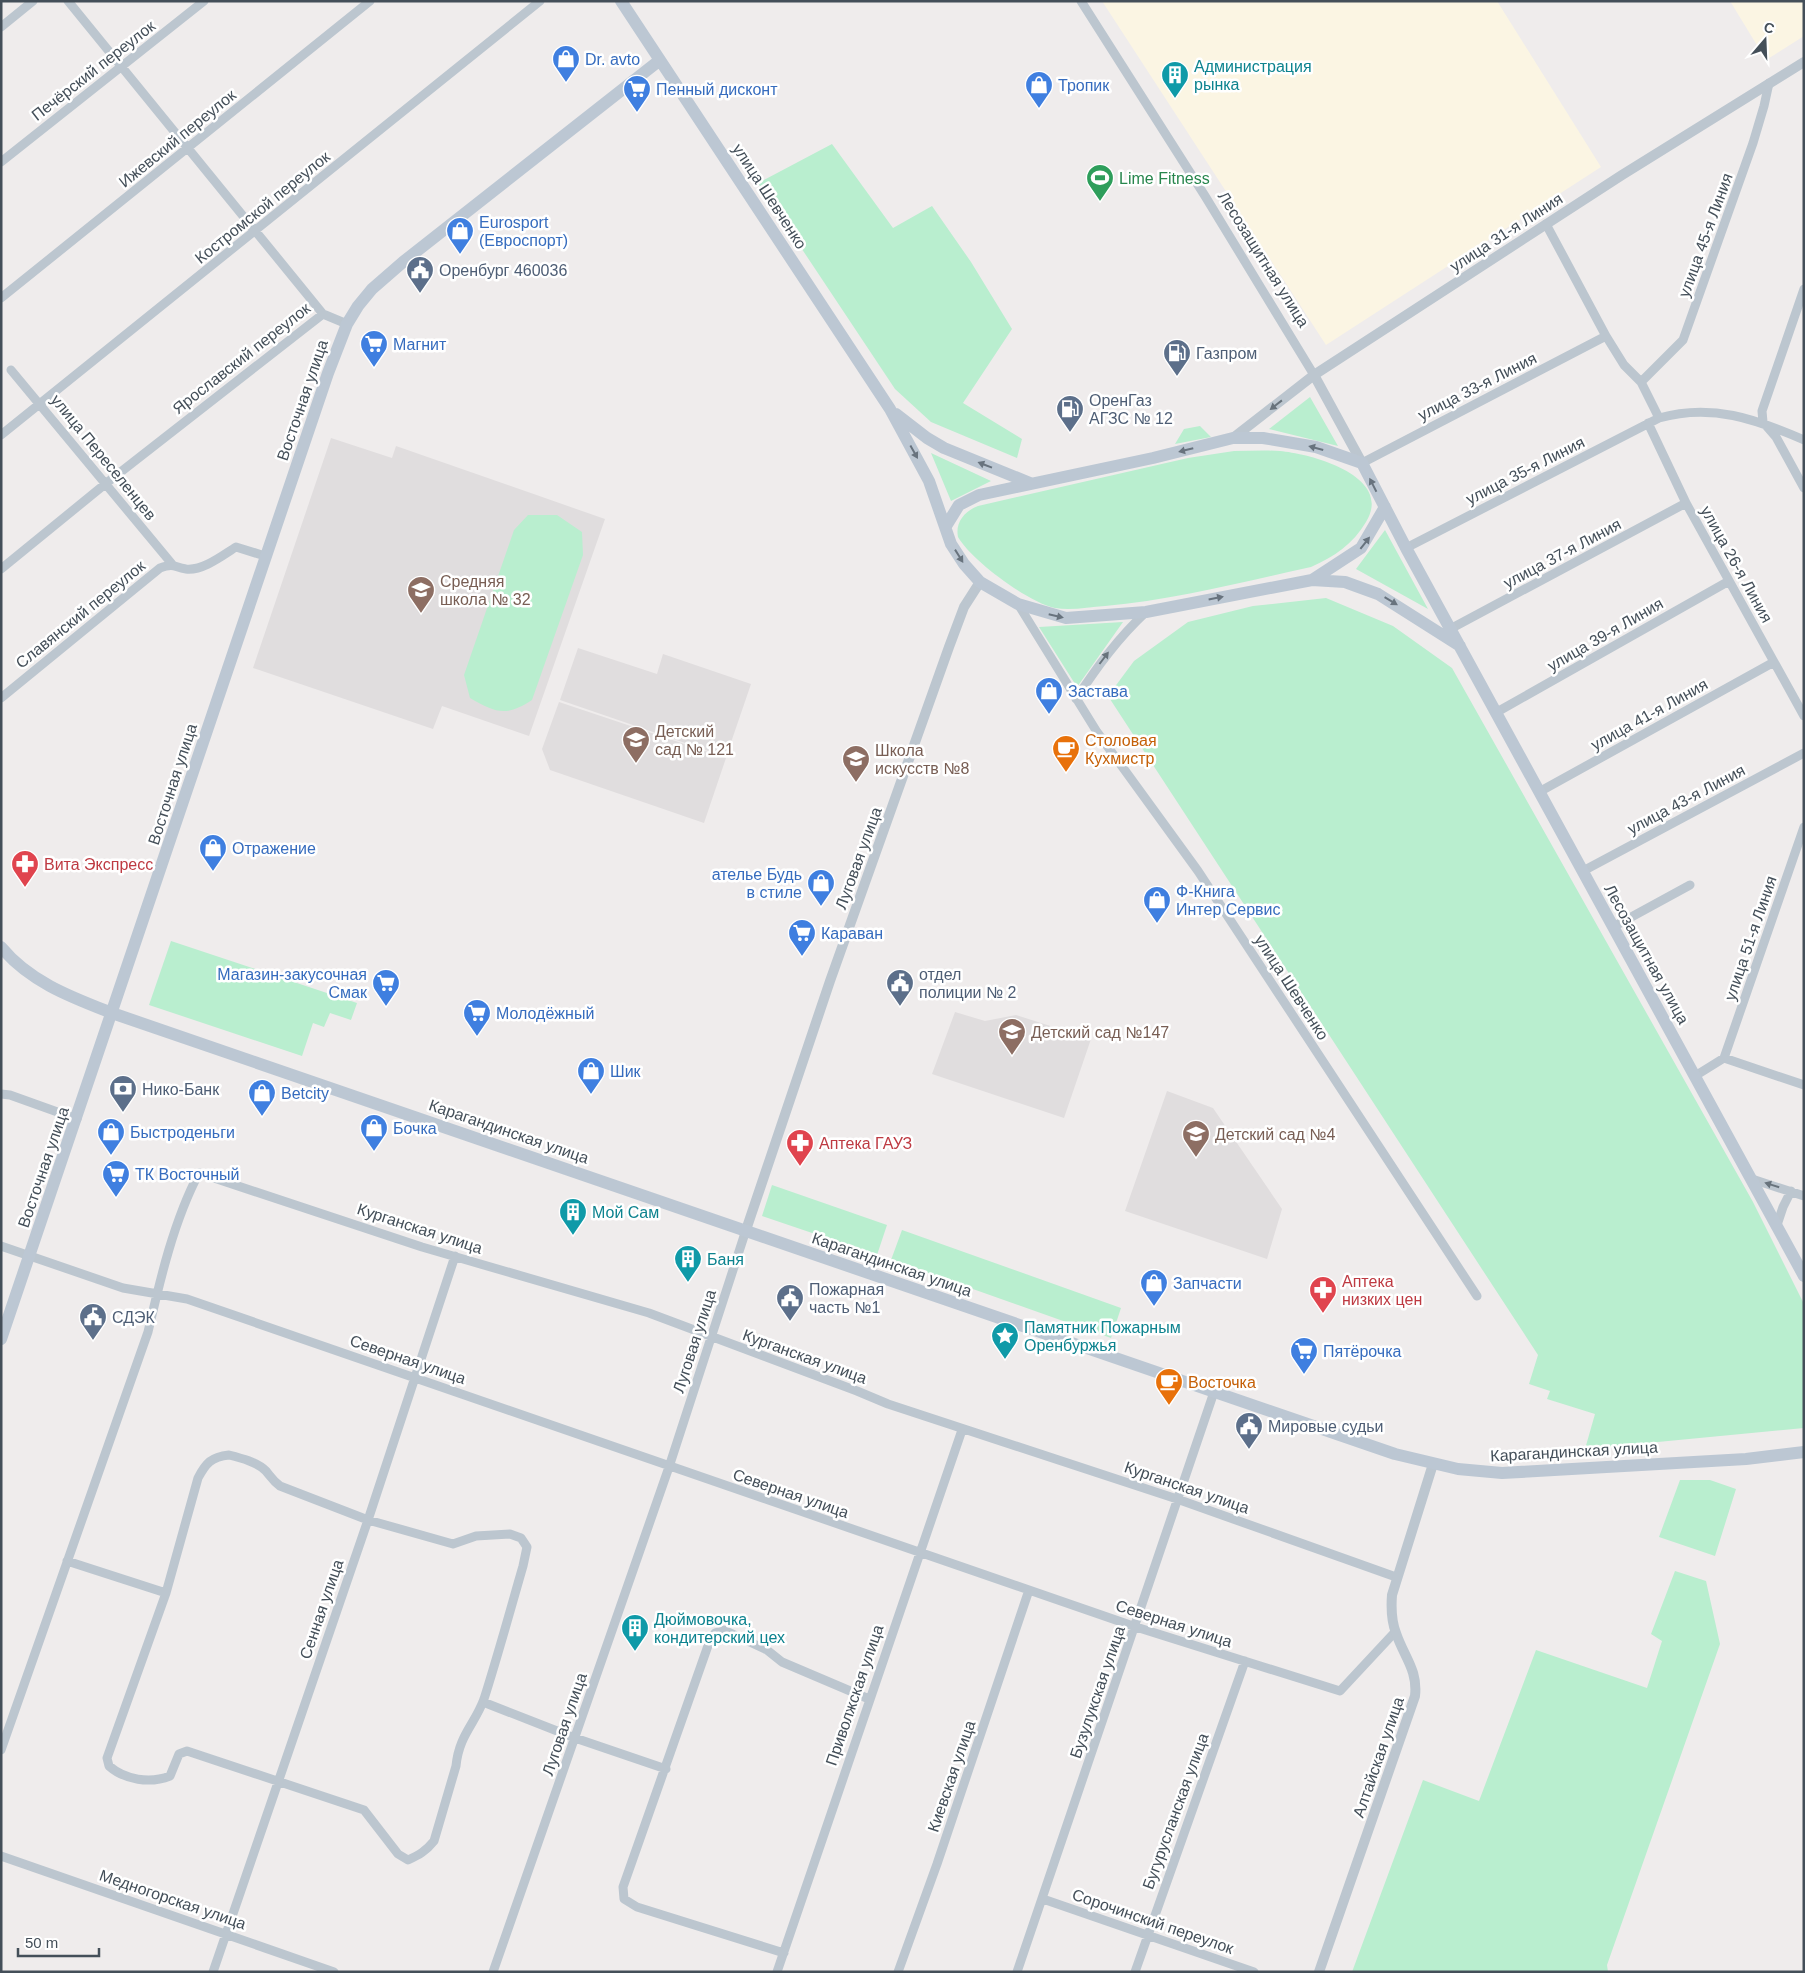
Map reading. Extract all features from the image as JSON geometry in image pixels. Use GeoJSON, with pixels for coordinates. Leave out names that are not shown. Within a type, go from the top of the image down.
{"type":"FeatureCollection","features":[{"type":"Feature","properties":{"kind":"main road","name":"улица Шевченко"},"geometry":{"type":"LineString","coordinates":[[622,1],[890,409],[920,461],[956,553],[980,582]]}},
{"type":"Feature","properties":{"kind":"main road"},"geometry":{"type":"LineString","coordinates":[[347,324],[372,289],[403,262],[660,60]]}},
{"type":"Feature","properties":{"kind":"main road","name":"Восточная улица"},"geometry":{"type":"LineString","coordinates":[[1,1339],[77,1119],[265,556],[347,324]]}},
{"type":"Feature","properties":{"kind":"main road","name":"улица Шевченко"},"geometry":{"type":"LineString","coordinates":[[890,409],[927,438],[944,448],[1030,483]]}},
{"type":"Feature","properties":{"kind":"main road"},"geometry":{"type":"LineString","coordinates":[[946,526],[954,510],[966,501],[993,491],[1153,458],[1233,438],[1272,440],[1316,447],[1362,463]]}},
{"type":"Feature","properties":{"kind":"main road","name":"Лесозащитная улица"},"geometry":{"type":"LineString","coordinates":[[1362,463],[1406,548],[1452,628],[1804,1276]]}},
{"type":"Feature","properties":{"kind":"main road"},"geometry":{"type":"LineString","coordinates":[[980,582],[1018,604],[1066,618],[1146,612],[1312,580],[1361,548],[1385,507]]}},
{"type":"Feature","properties":{"kind":"main road","name":"Лесозащитная улица"},"geometry":{"type":"LineString","coordinates":[[1312,580],[1345,582],[1378,594],[1462,648]]}},
{"type":"Feature","properties":{"kind":"main road","name":"Карагандинская улица"},"geometry":{"type":"LineString","coordinates":[[1,947],[23,969],[44,984],[112,1013],[1395,1454],[1433,1464],[1502,1473],[1775,1457],[1804,1452]]}},
{"type":"Feature","properties":{"kind":"main road"},"geometry":{"type":"LineString","coordinates":[[1775,1457],[1804,1462]]}},
{"type":"Feature","properties":{"kind":"street"},"geometry":{"type":"LineString","coordinates":[[1,27],[33,1]]}},
{"type":"Feature","properties":{"kind":"street"},"geometry":{"type":"LineString","coordinates":[[68,1],[323,314]]}},
{"type":"Feature","properties":{"kind":"street","name":"Печёрский переулок"},"geometry":{"type":"LineString","coordinates":[[1,162],[204,1]]}},
{"type":"Feature","properties":{"kind":"street","name":"Ижевский переулок"},"geometry":{"type":"LineString","coordinates":[[1,298],[370,1]]}},
{"type":"Feature","properties":{"kind":"street","name":"Костромской переулок"},"geometry":{"type":"LineString","coordinates":[[1,435],[256,232],[540,1]]}},
{"type":"Feature","properties":{"kind":"street","name":"Лесозащитная улица"},"geometry":{"type":"LineString","coordinates":[[1081,1],[1206,196],[1314,375],[1362,463]]}},
{"type":"Feature","properties":{"kind":"street","name":"улица 31-я Линия"},"geometry":{"type":"LineString","coordinates":[[1233,438],[1314,375],[1546,224],[1804,62]]}},
{"type":"Feature","properties":{"kind":"street","name":"улица 45-я Линия"},"geometry":{"type":"LineString","coordinates":[[1641,382],[1683,340],[1753,143],[1769,83]]}},
{"type":"Feature","properties":{"kind":"street"},"geometry":{"type":"LineString","coordinates":[[1546,224],[1606,336],[1624,365],[1641,382],[1659,418]]}},
{"type":"Feature","properties":{"kind":"street"},"geometry":{"type":"LineString","coordinates":[[1804,289],[1762,411],[1763,422],[1776,437],[1804,488]]}},
{"type":"Feature","properties":{"kind":"street","name":"Ярославский переулок"},"geometry":{"type":"LineString","coordinates":[[1,569],[104,485],[323,314],[347,324]]}},
{"type":"Feature","properties":{"kind":"street","name":"улица 33-я Линия"},"geometry":{"type":"LineString","coordinates":[[1362,463],[1606,336]]}},
{"type":"Feature","properties":{"kind":"street","name":"улица Переселенцев"},"geometry":{"type":"LineString","coordinates":[[12,370],[41,403],[104,485],[172,564]]}},
{"type":"Feature","properties":{"kind":"street","name":"улица 35-я Линия"},"geometry":{"type":"LineString","coordinates":[[1406,548],[1659,418],[1679,412],[1732,413],[1763,422],[1804,440]]}},
{"type":"Feature","properties":{"kind":"street","name":"улица 26-я Линия"},"geometry":{"type":"LineString","coordinates":[[1648,424],[1686,503],[1804,716]]}},
{"type":"Feature","properties":{"kind":"street","name":"улица 37-я Линия"},"geometry":{"type":"LineString","coordinates":[[1452,628],[1686,503]]}},
{"type":"Feature","properties":{"kind":"street","name":"Славянский переулок"},"geometry":{"type":"LineString","coordinates":[[1,698],[160,568],[172,564],[186,569],[199,567],[236,548],[265,556]]}},
{"type":"Feature","properties":{"kind":"street","name":"улица 39-я Линия"},"geometry":{"type":"LineString","coordinates":[[1497,712],[1729,581]]}},
{"type":"Feature","properties":{"kind":"street","name":"Луговая улица"},"geometry":{"type":"LineString","coordinates":[[494,1972],[669,1467],[710,1337],[830,981],[964,606],[980,582]]}},
{"type":"Feature","properties":{"kind":"street","name":"улица Шевченко"},"geometry":{"type":"LineString","coordinates":[[1018,604],[1097,732],[1198,871],[1477,1296]]}},
{"type":"Feature","properties":{"kind":"street"},"geometry":{"type":"LineString","coordinates":[[1076,699],[1117,642],[1146,612]]}},
{"type":"Feature","properties":{"kind":"street","name":"улица 41-я Линия"},"geometry":{"type":"LineString","coordinates":[[1540,792],[1774,662]]}},
{"type":"Feature","properties":{"kind":"street","name":"улица 43-я Линия"},"geometry":{"type":"LineString","coordinates":[[1582,870],[1804,753]]}},
{"type":"Feature","properties":{"kind":"street","name":"улица 51-я Линия"},"geometry":{"type":"LineString","coordinates":[[1724,1058],[1804,827]]}},
{"type":"Feature","properties":{"kind":"street"},"geometry":{"type":"LineString","coordinates":[[1613,927],[1690,885]]}},
{"type":"Feature","properties":{"kind":"street"},"geometry":{"type":"LineString","coordinates":[[1695,1076],[1724,1058],[1804,1085]]}},
{"type":"Feature","properties":{"kind":"street"},"geometry":{"type":"LineString","coordinates":[[1,1094],[10,1095],[77,1119]]}},
{"type":"Feature","properties":{"kind":"street","name":"Курганская улица"},"geometry":{"type":"LineString","coordinates":[[157,1294],[165,1262],[199,1173],[422,1247],[640,1311],[888,1404],[962,1430],[1177,1499],[1396,1577]]}},
{"type":"Feature","properties":{"kind":"street"},"geometry":{"type":"LineString","coordinates":[[1752,1179],[1804,1196]]}},
{"type":"Feature","properties":{"kind":"street"},"geometry":{"type":"LineString","coordinates":[[1777,1226],[1783,1206],[1791,1191]]}},
{"type":"Feature","properties":{"kind":"street","name":"Северная улица"},"geometry":{"type":"LineString","coordinates":[[1,1246],[123,1288],[187,1299],[1136,1627],[1340,1690],[1395,1632]]}},
{"type":"Feature","properties":{"kind":"street","name":"Сенная улица"},"geometry":{"type":"LineString","coordinates":[[212,1972],[276,1781],[368,1520],[455,1256]]}},
{"type":"Feature","properties":{"kind":"street"},"geometry":{"type":"LineString","coordinates":[[1,1750],[148,1332],[157,1294]]}},
{"type":"Feature","properties":{"kind":"street","name":"Бузулукская улица"},"geometry":{"type":"LineString","coordinates":[[1017,1972],[1136,1627],[1214,1392]]}},
{"type":"Feature","properties":{"kind":"street","name":"Приволжская улица"},"geometry":{"type":"LineString","coordinates":[[777,1972],[868,1699],[962,1430]]}},
{"type":"Feature","properties":{"kind":"street"},"geometry":{"type":"LineString","coordinates":[[229,1455],[249,1460],[266,1470],[272,1481],[280,1486],[368,1520],[453,1544],[476,1536],[510,1534],[521,1538],[527,1547],[523,1566],[483,1702],[466,1730],[457,1754],[456,1766],[434,1841],[427,1850],[408,1860],[398,1854],[364,1810],[187,1751],[179,1754],[170,1776],[157,1781],[141,1780],[116,1772],[109,1766],[107,1758],[166,1593],[198,1478],[207,1462],[216,1456],[229,1455]]}},
{"type":"Feature","properties":{"kind":"street","name":"Алтайская улица"},"geometry":{"type":"LineString","coordinates":[[1319,1972],[1415,1696],[1416,1681],[1395,1632],[1391,1614],[1392,1595],[1396,1577],[1433,1464]]}},
{"type":"Feature","properties":{"kind":"street"},"geometry":{"type":"LineString","coordinates":[[67,1561],[166,1593]]}},
{"type":"Feature","properties":{"kind":"street","name":"Киевская улица"},"geometry":{"type":"LineString","coordinates":[[898,1972],[937,1864],[1029,1590]]}},
{"type":"Feature","properties":{"kind":"street"},"geometry":{"type":"LineString","coordinates":[[784,1953],[637,1907],[624,1899],[623,1887],[710,1640],[715,1633],[724,1630],[767,1650],[782,1662],[868,1699]]}},
{"type":"Feature","properties":{"kind":"street","name":"Бугурусланская улица"},"geometry":{"type":"LineString","coordinates":[[1135,1972],[1245,1661]]}},
{"type":"Feature","properties":{"kind":"street"},"geometry":{"type":"LineString","coordinates":[[483,1702],[575,1738],[666,1769]]}},
{"type":"Feature","properties":{"kind":"street","name":"Медногорская улица"},"geometry":{"type":"LineString","coordinates":[[1,1856],[334,1972]]}},
{"type":"Feature","properties":{"kind":"street","name":"Сорочинский переулок"},"geometry":{"type":"LineString","coordinates":[[1042,1898],[1148,1933],[1254,1972]]}},
{"type":"Feature","properties":{"kind":"shaded area"},"geometry":{"type":"Polygon","coordinates":[[[1102,1],[1497,1],[1601,167],[1326,345],[1102,1]]]}},
{"type":"Feature","properties":{"kind":"shaded area"},"geometry":{"type":"Polygon","coordinates":[[[1730,1],[1804,1],[1804,36],[1766,60],[1730,1]]]}},
{"type":"Feature","properties":{"kind":"shaded area","name":"Средняя школа № 32"},"geometry":{"type":"Polygon","coordinates":[[[331,438],[392,458],[396,446],[605,519],[529,736],[442,706],[433,729],[253,668],[331,438]]]}},
{"type":"Feature","properties":{"kind":"shaded area"},"geometry":{"type":"Polygon","coordinates":[[[578,648],[657,674],[663,654],[751,684],[726,757],[560,700],[578,648]]]}},
{"type":"Feature","properties":{"kind":"shaded area","name":"Детский сад № 121"},"geometry":{"type":"Polygon","coordinates":[[[559,702],[726,758],[704,823],[550,770],[542,749],[559,702]]]}},
{"type":"Feature","properties":{"kind":"shaded area","name":"Детский сад №147"},"geometry":{"type":"Polygon","coordinates":[[[955,1012],[985,1021],[1016,1015],[1091,1039],[1064,1118],[932,1074],[955,1012]]]}},
{"type":"Feature","properties":{"kind":"shaded area","name":"Детский сад №4"},"geometry":{"type":"Polygon","coordinates":[[[1167,1091],[1213,1108],[1282,1209],[1267,1259],[1125,1211],[1167,1091]]]}},
{"type":"Feature","properties":{"kind":"green space"},"geometry":{"type":"Polygon","coordinates":[[[832,144],[893,228],[932,206],[971,262],[1012,329],[963,403],[1022,439],[1017,458],[931,422],[895,389],[758,183],[832,144]]]}},
{"type":"Feature","properties":{"kind":"green space"},"geometry":{"type":"Polygon","coordinates":[[[1310,397],[1338,446],[1269,429],[1310,397]]]}},
{"type":"Feature","properties":{"kind":"green space"},"geometry":{"type":"Polygon","coordinates":[[[1200,426],[1211,437],[1175,444],[1184,429],[1200,426]]]}},
{"type":"Feature","properties":{"kind":"green space"},"geometry":{"type":"Polygon","coordinates":[[[1234,451],[1280,451],[1294,453],[1329,463],[1345,470],[1360,480],[1369,492],[1372,506],[1366,522],[1355,537],[1342,549],[1311,567],[1183,595],[1074,609],[1055,608],[1030,598],[1002,579],[975,557],[958,537],[958,527],[962,518],[978,506],[1188,458],[1234,451]]]}},
{"type":"Feature","properties":{"kind":"green space"},"geometry":{"type":"Polygon","coordinates":[[[931,453],[991,481],[951,501],[931,453]]]}},
{"type":"Feature","properties":{"kind":"green space"},"geometry":{"type":"Polygon","coordinates":[[[528,515],[557,515],[582,532],[583,555],[532,700],[508,711],[494,710],[470,698],[464,675],[514,530],[528,515]]]}},
{"type":"Feature","properties":{"kind":"green space"},"geometry":{"type":"Polygon","coordinates":[[[1385,530],[1428,609],[1356,569],[1385,530]]]}},
{"type":"Feature","properties":{"kind":"green space"},"geometry":{"type":"Polygon","coordinates":[[[1326,598],[1393,626],[1452,668],[1753,1202],[1804,1304],[1804,1428],[1585,1449],[1595,1414],[1547,1399],[1550,1391],[1529,1384],[1538,1355],[1108,696],[1134,661],[1188,622],[1253,606],[1326,598]]]}},
{"type":"Feature","properties":{"kind":"green space"},"geometry":{"type":"Polygon","coordinates":[[[1123,622],[1077,687],[1039,627],[1123,622]]]}},
{"type":"Feature","properties":{"kind":"green space"},"geometry":{"type":"Polygon","coordinates":[[[171,941],[357,1003],[351,1020],[330,1013],[324,1027],[313,1023],[302,1056],[149,1005],[171,941]]]}},
{"type":"Feature","properties":{"kind":"green space"},"geometry":{"type":"Polygon","coordinates":[[[772,1185],[887,1225],[877,1255],[762,1216],[772,1185]]]}},
{"type":"Feature","properties":{"kind":"green space"},"geometry":{"type":"Polygon","coordinates":[[[902,1230],[1121,1308],[1111,1338],[891,1260],[902,1230]]]}},
{"type":"Feature","properties":{"kind":"green space"},"geometry":{"type":"Polygon","coordinates":[[[1680,1480],[1710,1480],[1736,1489],[1715,1556],[1659,1537],[1680,1480]]]}},
{"type":"Feature","properties":{"kind":"green space"},"geometry":{"type":"Polygon","coordinates":[[[1675,1571],[1706,1581],[1720,1644],[1607,1965],[1608,1972],[1352,1972],[1423,1780],[1479,1801],[1536,1650],[1647,1688],[1662,1641],[1651,1634],[1675,1571]]]}},
{"type":"Feature","properties":{"kind":"place","name":"Dr. avto"},"geometry":{"type":"Point","coordinates":[566,83]}},
{"type":"Feature","properties":{"kind":"place","name":"Администрация рынка"},"geometry":{"type":"Point","coordinates":[1175,99]}},
{"type":"Feature","properties":{"kind":"place","name":"Тропик"},"geometry":{"type":"Point","coordinates":[1039,109]}},
{"type":"Feature","properties":{"kind":"place","name":"Пенный дисконт"},"geometry":{"type":"Point","coordinates":[637,113]}},
{"type":"Feature","properties":{"kind":"place","name":"Lime Fitness"},"geometry":{"type":"Point","coordinates":[1100,202]}},
{"type":"Feature","properties":{"kind":"place","name":"Eurosport (Евроспорт)"},"geometry":{"type":"Point","coordinates":[460,255]}},
{"type":"Feature","properties":{"kind":"place","name":"Оренбург 460036"},"geometry":{"type":"Point","coordinates":[420,294]}},
{"type":"Feature","properties":{"kind":"place","name":"Магнит"},"geometry":{"type":"Point","coordinates":[374,368]}},
{"type":"Feature","properties":{"kind":"place","name":"Газпром"},"geometry":{"type":"Point","coordinates":[1177,377]}},
{"type":"Feature","properties":{"kind":"place","name":"ОренГаз АГЗС № 12"},"geometry":{"type":"Point","coordinates":[1070,433]}},
{"type":"Feature","properties":{"kind":"place","name":"Средняя школа № 32"},"geometry":{"type":"Point","coordinates":[421,614]}},
{"type":"Feature","properties":{"kind":"place","name":"Застава"},"geometry":{"type":"Point","coordinates":[1049,715]}},
{"type":"Feature","properties":{"kind":"place","name":"Детский сад № 121"},"geometry":{"type":"Point","coordinates":[636,764]}},
{"type":"Feature","properties":{"kind":"place","name":"Столовая Кухмистр"},"geometry":{"type":"Point","coordinates":[1066,773]}},
{"type":"Feature","properties":{"kind":"place","name":"Школа искусств №8"},"geometry":{"type":"Point","coordinates":[856,783]}},
{"type":"Feature","properties":{"kind":"place","name":"Отражение"},"geometry":{"type":"Point","coordinates":[213,872]}},
{"type":"Feature","properties":{"kind":"place","name":"Вита Экспресс"},"geometry":{"type":"Point","coordinates":[25,888]}},
{"type":"Feature","properties":{"kind":"place","name":"ателье Будь в стиле"},"geometry":{"type":"Point","coordinates":[821,907]}},
{"type":"Feature","properties":{"kind":"place","name":"Ф-Книга Интер Сервис"},"geometry":{"type":"Point","coordinates":[1157,924]}},
{"type":"Feature","properties":{"kind":"place","name":"Караван"},"geometry":{"type":"Point","coordinates":[802,957]}},
{"type":"Feature","properties":{"kind":"place","name":"Магазин-закусочная Смак"},"geometry":{"type":"Point","coordinates":[386,1007]}},
{"type":"Feature","properties":{"kind":"place","name":"отдел полиции № 2"},"geometry":{"type":"Point","coordinates":[900,1007]}},
{"type":"Feature","properties":{"kind":"place","name":"Молодёжный"},"geometry":{"type":"Point","coordinates":[477,1037]}},
{"type":"Feature","properties":{"kind":"place","name":"Детский сад №147"},"geometry":{"type":"Point","coordinates":[1012,1056]}},
{"type":"Feature","properties":{"kind":"place","name":"Шик"},"geometry":{"type":"Point","coordinates":[591,1095]}},
{"type":"Feature","properties":{"kind":"place","name":"Нико-Банк"},"geometry":{"type":"Point","coordinates":[123,1113]}},
{"type":"Feature","properties":{"kind":"place","name":"Betcity"},"geometry":{"type":"Point","coordinates":[262,1117]}},
{"type":"Feature","properties":{"kind":"place","name":"Бочка"},"geometry":{"type":"Point","coordinates":[374,1152]}},
{"type":"Feature","properties":{"kind":"place","name":"Быстроденьги"},"geometry":{"type":"Point","coordinates":[111,1156]}},
{"type":"Feature","properties":{"kind":"place","name":"Детский сад №4"},"geometry":{"type":"Point","coordinates":[1196,1158]}},
{"type":"Feature","properties":{"kind":"place","name":"Аптека ГАУЗ"},"geometry":{"type":"Point","coordinates":[800,1167]}},
{"type":"Feature","properties":{"kind":"place","name":"ТК Восточный"},"geometry":{"type":"Point","coordinates":[116,1198]}},
{"type":"Feature","properties":{"kind":"place","name":"Мой Cам"},"geometry":{"type":"Point","coordinates":[573,1236]}},
{"type":"Feature","properties":{"kind":"place","name":"Баня"},"geometry":{"type":"Point","coordinates":[688,1283]}},
{"type":"Feature","properties":{"kind":"place","name":"Запчасти"},"geometry":{"type":"Point","coordinates":[1154,1307]}},
{"type":"Feature","properties":{"kind":"place","name":"Аптека низких цен"},"geometry":{"type":"Point","coordinates":[1323,1314]}},
{"type":"Feature","properties":{"kind":"place","name":"Пожарная часть №1"},"geometry":{"type":"Point","coordinates":[790,1322]}},
{"type":"Feature","properties":{"kind":"place","name":"СДЭК"},"geometry":{"type":"Point","coordinates":[93,1341]}},
{"type":"Feature","properties":{"kind":"place","name":"Памятник Пожарным Оренбуржья"},"geometry":{"type":"Point","coordinates":[1005,1360]}},
{"type":"Feature","properties":{"kind":"place","name":"Пятёрочка"},"geometry":{"type":"Point","coordinates":[1304,1375]}},
{"type":"Feature","properties":{"kind":"place","name":"Восточка"},"geometry":{"type":"Point","coordinates":[1169,1406]}},
{"type":"Feature","properties":{"kind":"place","name":"Мировые судьи"},"geometry":{"type":"Point","coordinates":[1249,1450]}},
{"type":"Feature","properties":{"kind":"place","name":"Дюймовочка, кондитерский цех"},"geometry":{"type":"Point","coordinates":[635,1652]}}]}
